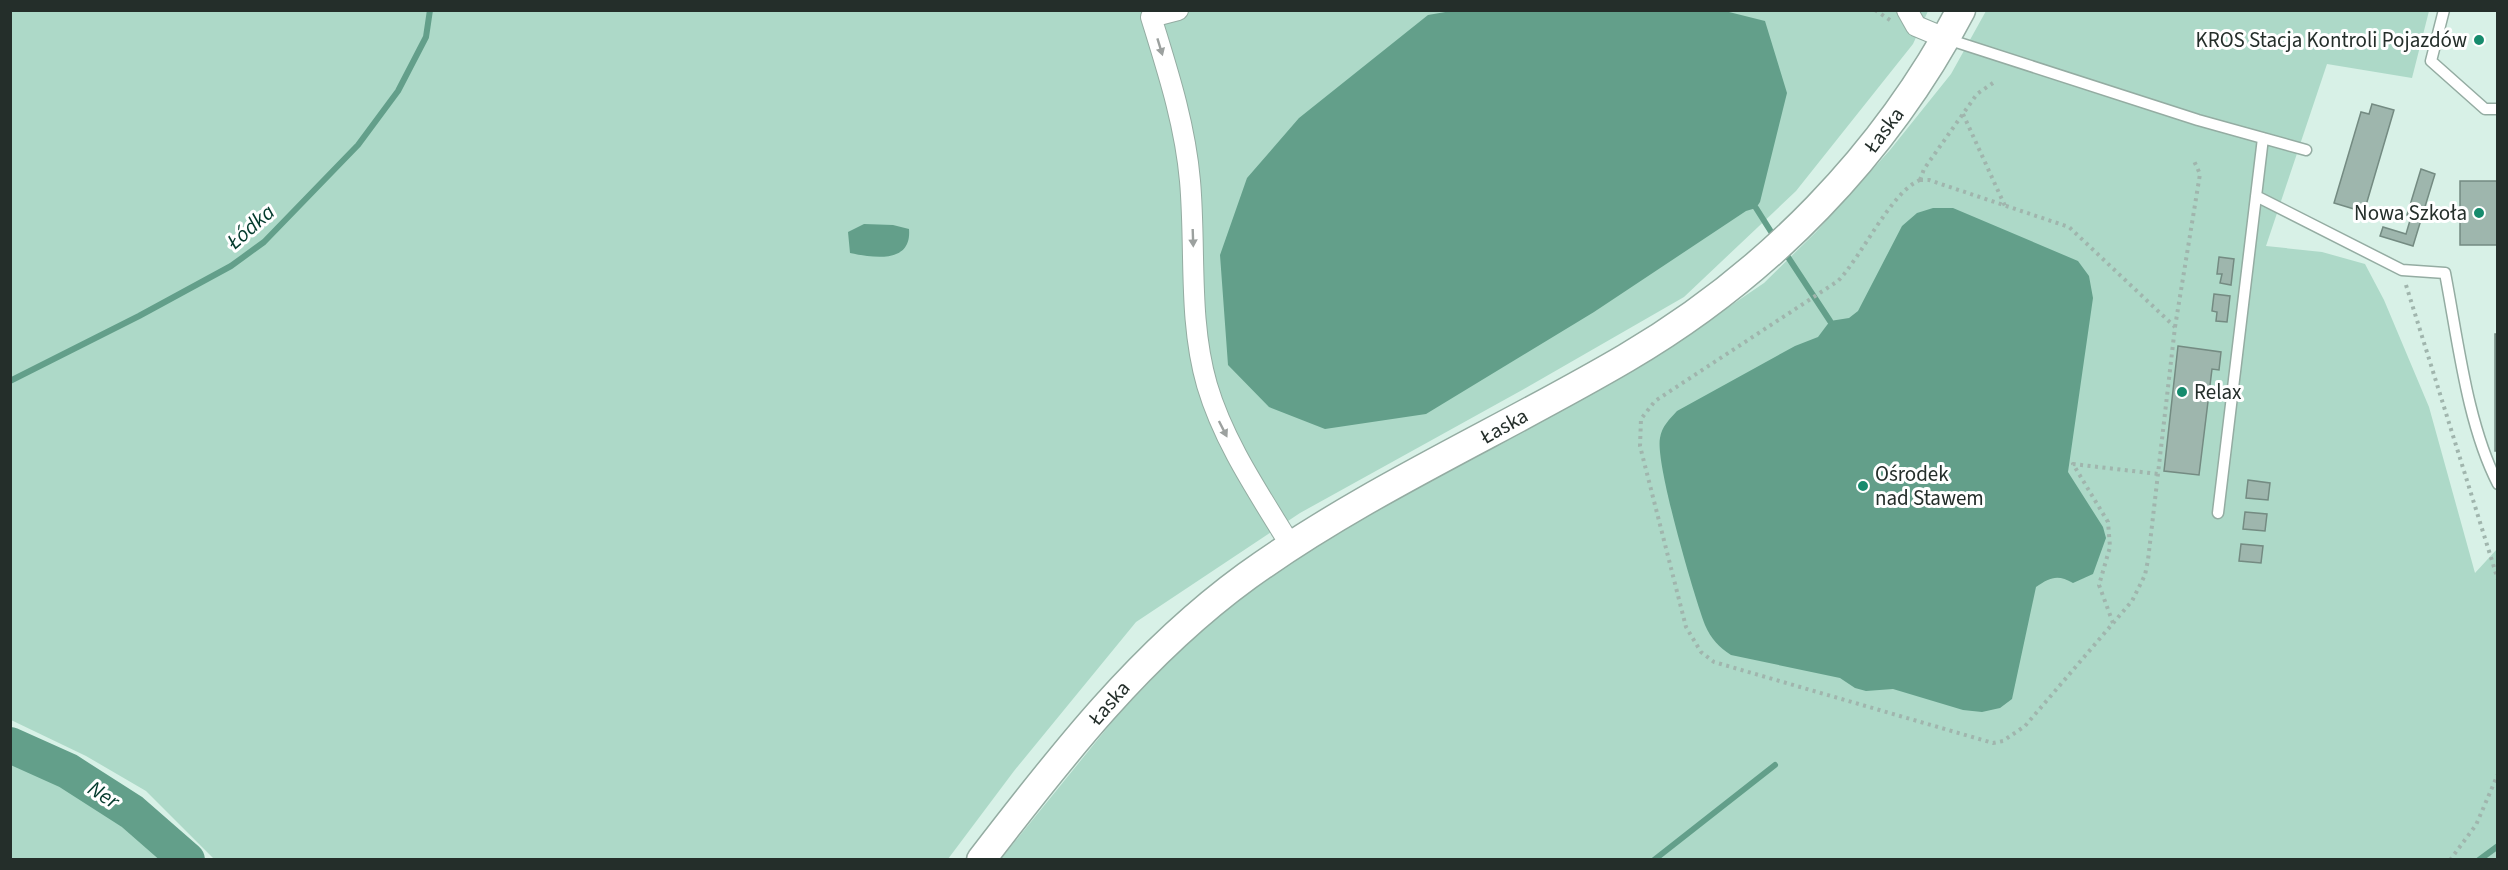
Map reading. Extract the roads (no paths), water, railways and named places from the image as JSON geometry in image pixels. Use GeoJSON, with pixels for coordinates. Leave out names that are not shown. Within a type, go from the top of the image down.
{"type":"FeatureCollection","features":[{"type":"Feature","properties":{"kind":"main road","name":"Łaska"},"geometry":{"type":"LineString","coordinates":[[981,860],[1018,812],[1119,692],[1158,651],[1223,595],[1291,546],[1346,513],[1626,358],[1695,313],[1766,257],[1801,225],[1850,174],[1873,146],[1911,94],[1940,36],[1961,10]]}},
{"type":"Feature","properties":{"kind":"street"},"geometry":{"type":"LineString","coordinates":[[1178,10],[1149,14],[1185,136],[1194,238],[1195,326],[1207,386],[1221,426],[1291,546]]}},
{"type":"Feature","properties":{"kind":"street"},"geometry":{"type":"LineString","coordinates":[[1907,10],[1916,26],[1940,36]]}},
{"type":"Feature","properties":{"kind":"lane"},"geometry":{"type":"LineString","coordinates":[[2444,10],[2431,61],[2485,109],[2498,109]]}},
{"type":"Feature","properties":{"kind":"lane"},"geometry":{"type":"LineString","coordinates":[[1940,36],[2198,120],[2306,150]]}},
{"type":"Feature","properties":{"kind":"lane"},"geometry":{"type":"LineString","coordinates":[[2218,513],[2263,138]]}},
{"type":"Feature","properties":{"kind":"lane"},"geometry":{"type":"LineString","coordinates":[[2256,196],[2402,270],[2445,273],[2476,425],[2486,460],[2498,484]]}},
{"type":"Feature","properties":{"kind":"waterway","name":"Łódka"},"geometry":{"type":"LineString","coordinates":[[10,381],[139,316],[231,266],[264,242],[358,145],[398,91],[426,37],[430,10]]}},
{"type":"Feature","properties":{"kind":"waterway"},"geometry":{"type":"LineString","coordinates":[[1756,208],[1775,238]]}},
{"type":"Feature","properties":{"kind":"waterway"},"geometry":{"type":"LineString","coordinates":[[1784,251],[1830,321]]}},
{"type":"Feature","properties":{"kind":"waterway","name":"Ner"},"geometry":{"type":"LineString","coordinates":[[10,745],[68,771],[132,812],[187,860]]}},
{"type":"Feature","properties":{"kind":"waterway"},"geometry":{"type":"LineString","coordinates":[[1654,860],[1775,765]]}},
{"type":"Feature","properties":{"kind":"waterway"},"geometry":{"type":"LineString","coordinates":[[2479,860],[2498,846]]}},
{"type":"Feature","properties":{"kind":"place","name":"KROS Stacja Kontroli Pojazdów"},"geometry":{"type":"Point","coordinates":[2479,40]}},
{"type":"Feature","properties":{"kind":"place","name":"Nowa Szkoła"},"geometry":{"type":"Point","coordinates":[2479,213]}},
{"type":"Feature","properties":{"kind":"place","name":"Relax"},"geometry":{"type":"Point","coordinates":[2182,392]}},
{"type":"Feature","properties":{"kind":"place","name":"Ośrodek nad Stawem"},"geometry":{"type":"Point","coordinates":[1863,486]}}]}
